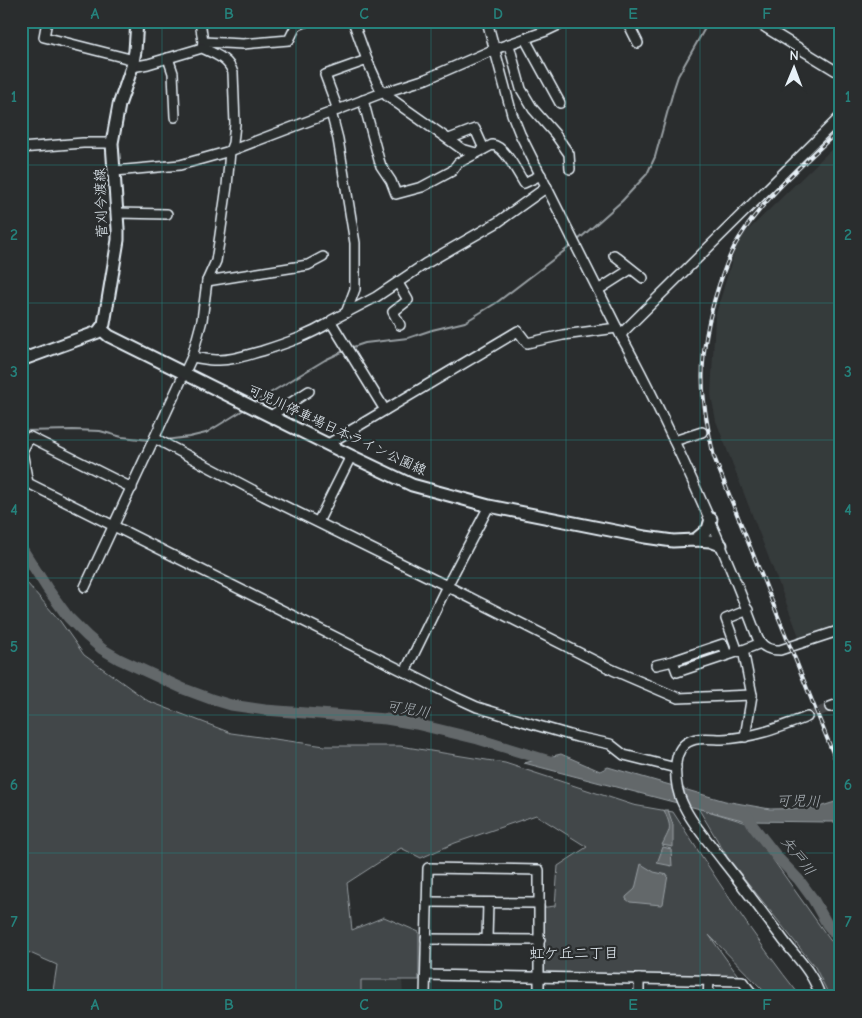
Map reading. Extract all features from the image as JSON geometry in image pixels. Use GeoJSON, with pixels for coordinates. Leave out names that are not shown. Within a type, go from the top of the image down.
{"type":"FeatureCollection","features":[{"type":"Feature","properties":{"kind":"main road","name":"菅刈今渡線"},"geometry":{"type":"LineString","coordinates":[[101,329],[106,314],[118,228],[112,143],[118,105],[133,63],[137,21]]}},
{"type":"Feature","properties":{"kind":"main road"},"geometry":{"type":"LineString","coordinates":[[21,360],[83,338],[101,329]]}},
{"type":"Feature","properties":{"kind":"main road","name":"可児川停車場日本ライン公園線"},"geometry":{"type":"LineString","coordinates":[[101,329],[109,336],[184,374],[412,485],[489,506],[645,537],[673,541],[710,541],[722,545]]}},
{"type":"Feature","properties":{"kind":"main road"},"geometry":{"type":"LineString","coordinates":[[696,540],[708,529],[711,519]]}},
{"type":"Feature","properties":{"kind":"street"},"geometry":{"type":"LineString","coordinates":[[48,21],[44,37],[133,63],[168,58],[203,45],[289,40],[296,26],[307,21]]}},
{"type":"Feature","properties":{"kind":"street"},"geometry":{"type":"LineString","coordinates":[[85,587],[192,357],[202,320],[207,281],[216,261],[235,124],[234,73],[229,63],[203,45],[200,21]]}},
{"type":"Feature","properties":{"kind":"street"},"geometry":{"type":"LineString","coordinates":[[353,21],[367,60],[384,93],[462,149],[480,151]]}},
{"type":"Feature","properties":{"kind":"street"},"geometry":{"type":"LineString","coordinates":[[487,21],[512,114],[520,134],[619,332],[638,365],[711,519],[758,639],[772,650],[780,650],[841,630]]}},
{"type":"Feature","properties":{"kind":"street"},"geometry":{"type":"LineString","coordinates":[[115,171],[180,165],[230,152],[363,100],[426,79],[567,21]]}},
{"type":"Feature","properties":{"kind":"street"},"geometry":{"type":"LineString","coordinates":[[627,21],[638,43]]}},
{"type":"Feature","properties":{"kind":"street"},"geometry":{"type":"LineString","coordinates":[[755,21],[841,74]]}},
{"type":"Feature","properties":{"kind":"street"},"geometry":{"type":"LineString","coordinates":[[525,39],[560,103]]}},
{"type":"Feature","properties":{"kind":"street"},"geometry":{"type":"LineString","coordinates":[[509,45],[521,89],[533,109],[555,134],[569,154],[570,169]]}},
{"type":"Feature","properties":{"kind":"street"},"geometry":{"type":"LineString","coordinates":[[168,58],[173,73],[175,117]]}},
{"type":"Feature","properties":{"kind":"street"},"geometry":{"type":"LineString","coordinates":[[346,313],[355,289],[355,243],[335,111],[326,75],[367,60]]}},
{"type":"Feature","properties":{"kind":"street"},"geometry":{"type":"LineString","coordinates":[[363,100],[381,166],[391,181],[396,194],[422,187],[452,171],[458,163],[492,145],[498,146],[507,155],[524,183],[541,174]]}},
{"type":"Feature","properties":{"kind":"street"},"geometry":{"type":"LineString","coordinates":[[328,444],[518,331],[527,343],[563,335],[624,332],[841,116]]}},
{"type":"Feature","properties":{"kind":"street"},"geometry":{"type":"LineString","coordinates":[[449,139],[475,128],[480,151]]}},
{"type":"Feature","properties":{"kind":"street"},"geometry":{"type":"LineString","coordinates":[[21,148],[83,143],[112,143]]}},
{"type":"Feature","properties":{"kind":"street"},"geometry":{"type":"LineString","coordinates":[[192,357],[216,360],[240,357],[292,342],[312,333],[332,320],[376,297],[425,264],[498,222],[547,187]]}},
{"type":"Feature","properties":{"kind":"street"},"geometry":{"type":"LineString","coordinates":[[117,213],[167,214]]}},
{"type":"Feature","properties":{"kind":"street"},"geometry":{"type":"LineString","coordinates":[[614,256],[643,278]]}},
{"type":"Feature","properties":{"kind":"street"},"geometry":{"type":"LineString","coordinates":[[207,281],[308,266],[324,257]]}},
{"type":"Feature","properties":{"kind":"street"},"geometry":{"type":"LineString","coordinates":[[598,290],[631,269]]}},
{"type":"Feature","properties":{"kind":"street"},"geometry":{"type":"LineString","coordinates":[[398,283],[408,300],[393,312],[400,325]]}},
{"type":"Feature","properties":{"kind":"street"},"geometry":{"type":"LineString","coordinates":[[331,322],[385,410]]}},
{"type":"Feature","properties":{"kind":"street"},"geometry":{"type":"LineString","coordinates":[[272,417],[275,413],[309,391]]}},
{"type":"Feature","properties":{"kind":"street"},"geometry":{"type":"LineString","coordinates":[[674,441],[702,432]]}},
{"type":"Feature","properties":{"kind":"street"},"geometry":{"type":"LineString","coordinates":[[132,488],[30,437],[22,451],[28,483],[477,707],[577,737],[610,744],[624,755],[676,768]]}},
{"type":"Feature","properties":{"kind":"street"},"geometry":{"type":"LineString","coordinates":[[155,438],[264,496],[613,670],[678,698],[752,696]]}},
{"type":"Feature","properties":{"kind":"street"},"geometry":{"type":"LineString","coordinates":[[318,522],[351,456]]}},
{"type":"Feature","properties":{"kind":"street"},"geometry":{"type":"LineString","coordinates":[[405,672],[489,506]]}},
{"type":"Feature","properties":{"kind":"street"},"geometry":{"type":"LineString","coordinates":[[745,737],[752,696],[741,651],[726,619],[748,610]]}},
{"type":"Feature","properties":{"kind":"street"},"geometry":{"type":"LineString","coordinates":[[656,665],[673,660],[677,672],[761,643]]}},
{"type":"Feature","properties":{"kind":"street"},"geometry":{"type":"LineString","coordinates":[[830,707],[841,703]]}},
{"type":"Feature","properties":{"kind":"street"},"geometry":{"type":"LineString","coordinates":[[806,717],[774,730],[745,737],[699,738],[686,743],[676,758],[676,780],[688,814],[785,943],[799,958],[812,977],[821,997]]}},
{"type":"Feature","properties":{"kind":"street"},"geometry":{"type":"LineString","coordinates":[[425,997],[428,868],[539,870],[540,940],[538,997]]}},
{"type":"Feature","properties":{"kind":"street"},"geometry":{"type":"LineString","coordinates":[[427,902],[539,903]]}},
{"type":"Feature","properties":{"kind":"street"},"geometry":{"type":"LineString","coordinates":[[487,939],[488,903]]}},
{"type":"Feature","properties":{"kind":"street"},"geometry":{"type":"LineString","coordinates":[[426,938],[540,940]]}},
{"type":"Feature","properties":{"kind":"street"},"geometry":{"type":"LineString","coordinates":[[426,975],[742,981],[755,997]]}},
{"type":"Feature","properties":{"kind":"street"},"geometry":{"type":"LineString","coordinates":[[638,997],[639,979]]}},
{"type":"Feature","properties":{"kind":"street"},"geometry":{"type":"LineString","coordinates":[[708,980],[708,997]]}},
{"type":"Feature","properties":{"kind":"shaded area"},"geometry":{"type":"Polygon","coordinates":[[[841,140],[841,625],[800,639],[716,421],[711,395],[715,317],[738,240],[841,140]]]}},
{"type":"Feature","properties":{"kind":"shaded area"},"geometry":{"type":"Polygon","coordinates":[[[21,576],[60,621],[84,655],[148,701],[231,733],[325,746],[400,746],[505,763],[633,805],[673,812],[719,883],[801,997],[768,997],[709,935],[739,977],[539,978],[539,908],[555,906],[558,866],[587,847],[536,815],[455,843],[421,858],[401,848],[347,883],[352,930],[384,917],[419,932],[419,980],[361,980],[361,997],[52,997],[57,965],[21,949],[21,576]]]}},
{"type":"Feature","properties":{"kind":"shaded area"},"geometry":{"type":"Polygon","coordinates":[[[561,754],[600,771],[608,767],[725,801],[770,809],[816,808],[841,800],[841,822],[746,821],[524,763],[561,754]]]}},
{"type":"Feature","properties":{"kind":"shaded area"},"geometry":{"type":"Polygon","coordinates":[[[698,808],[747,823],[830,940],[841,949],[841,997],[830,997],[815,967],[728,858],[698,808]]]}},
{"type":"Feature","properties":{"kind":"shaded area"},"geometry":{"type":"Polygon","coordinates":[[[664,810],[668,810],[673,825],[673,847],[662,845],[669,828],[664,810]]]}},
{"type":"Feature","properties":{"kind":"shaded area"},"geometry":{"type":"Polygon","coordinates":[[[663,847],[671,849],[672,866],[657,863],[663,847]]]}},
{"type":"Feature","properties":{"kind":"shaded area"},"geometry":{"type":"Polygon","coordinates":[[[641,864],[654,872],[668,875],[663,904],[630,902],[626,899],[635,889],[641,864]]]}},
{"type":"Feature","properties":{"kind":"shaded area"},"geometry":{"type":"Polygon","coordinates":[[[360,980],[402,980],[403,997],[361,997],[360,980]]]}},
{"type":"Feature","properties":{"kind":"waterway"},"geometry":{"type":"LineString","coordinates":[[577,241],[622,201],[647,174],[655,157],[678,76],[709,21]]}},
{"type":"Feature","properties":{"kind":"waterway"},"geometry":{"type":"LineString","coordinates":[[350,348],[365,343],[408,338],[465,322],[496,303],[572,245]]}},
{"type":"Feature","properties":{"kind":"waterway"},"geometry":{"type":"LineString","coordinates":[[255,402],[325,360],[346,350]]}},
{"type":"Feature","properties":{"kind":"waterway"},"geometry":{"type":"LineString","coordinates":[[165,440],[206,433],[245,409]]}},
{"type":"Feature","properties":{"kind":"waterway"},"geometry":{"type":"LineString","coordinates":[[21,431],[100,431],[122,437],[150,440]]}},
{"type":"Feature","properties":{"kind":"waterway","name":"可児川"},"geometry":{"type":"LineString","coordinates":[[21,547],[68,617],[87,636],[102,649],[119,659],[184,689],[231,705],[265,710],[386,719],[416,724],[478,739],[556,763]]}},
{"type":"Feature","properties":{"kind":"waterway","name":"矢戸川"},"geometry":{"type":"LineString","coordinates":[[747,815],[753,826],[778,858],[799,880],[813,899],[827,924],[841,941]]}},
{"type":"Feature","properties":{"kind":"tunnel"},"geometry":{"type":"LineString","coordinates":[[807,717],[830,707]]}},
{"type":"Feature","properties":{"kind":"railway"},"geometry":{"type":"LineString","coordinates":[[841,128],[772,195],[735,245],[723,273],[715,299],[703,357],[705,408],[714,457],[841,773]]}},
{"type":"Feature","properties":{"kind":"district","name":"虹ケ丘二丁目"},"geometry":{"type":"Point","coordinates":[574,953]}}]}
